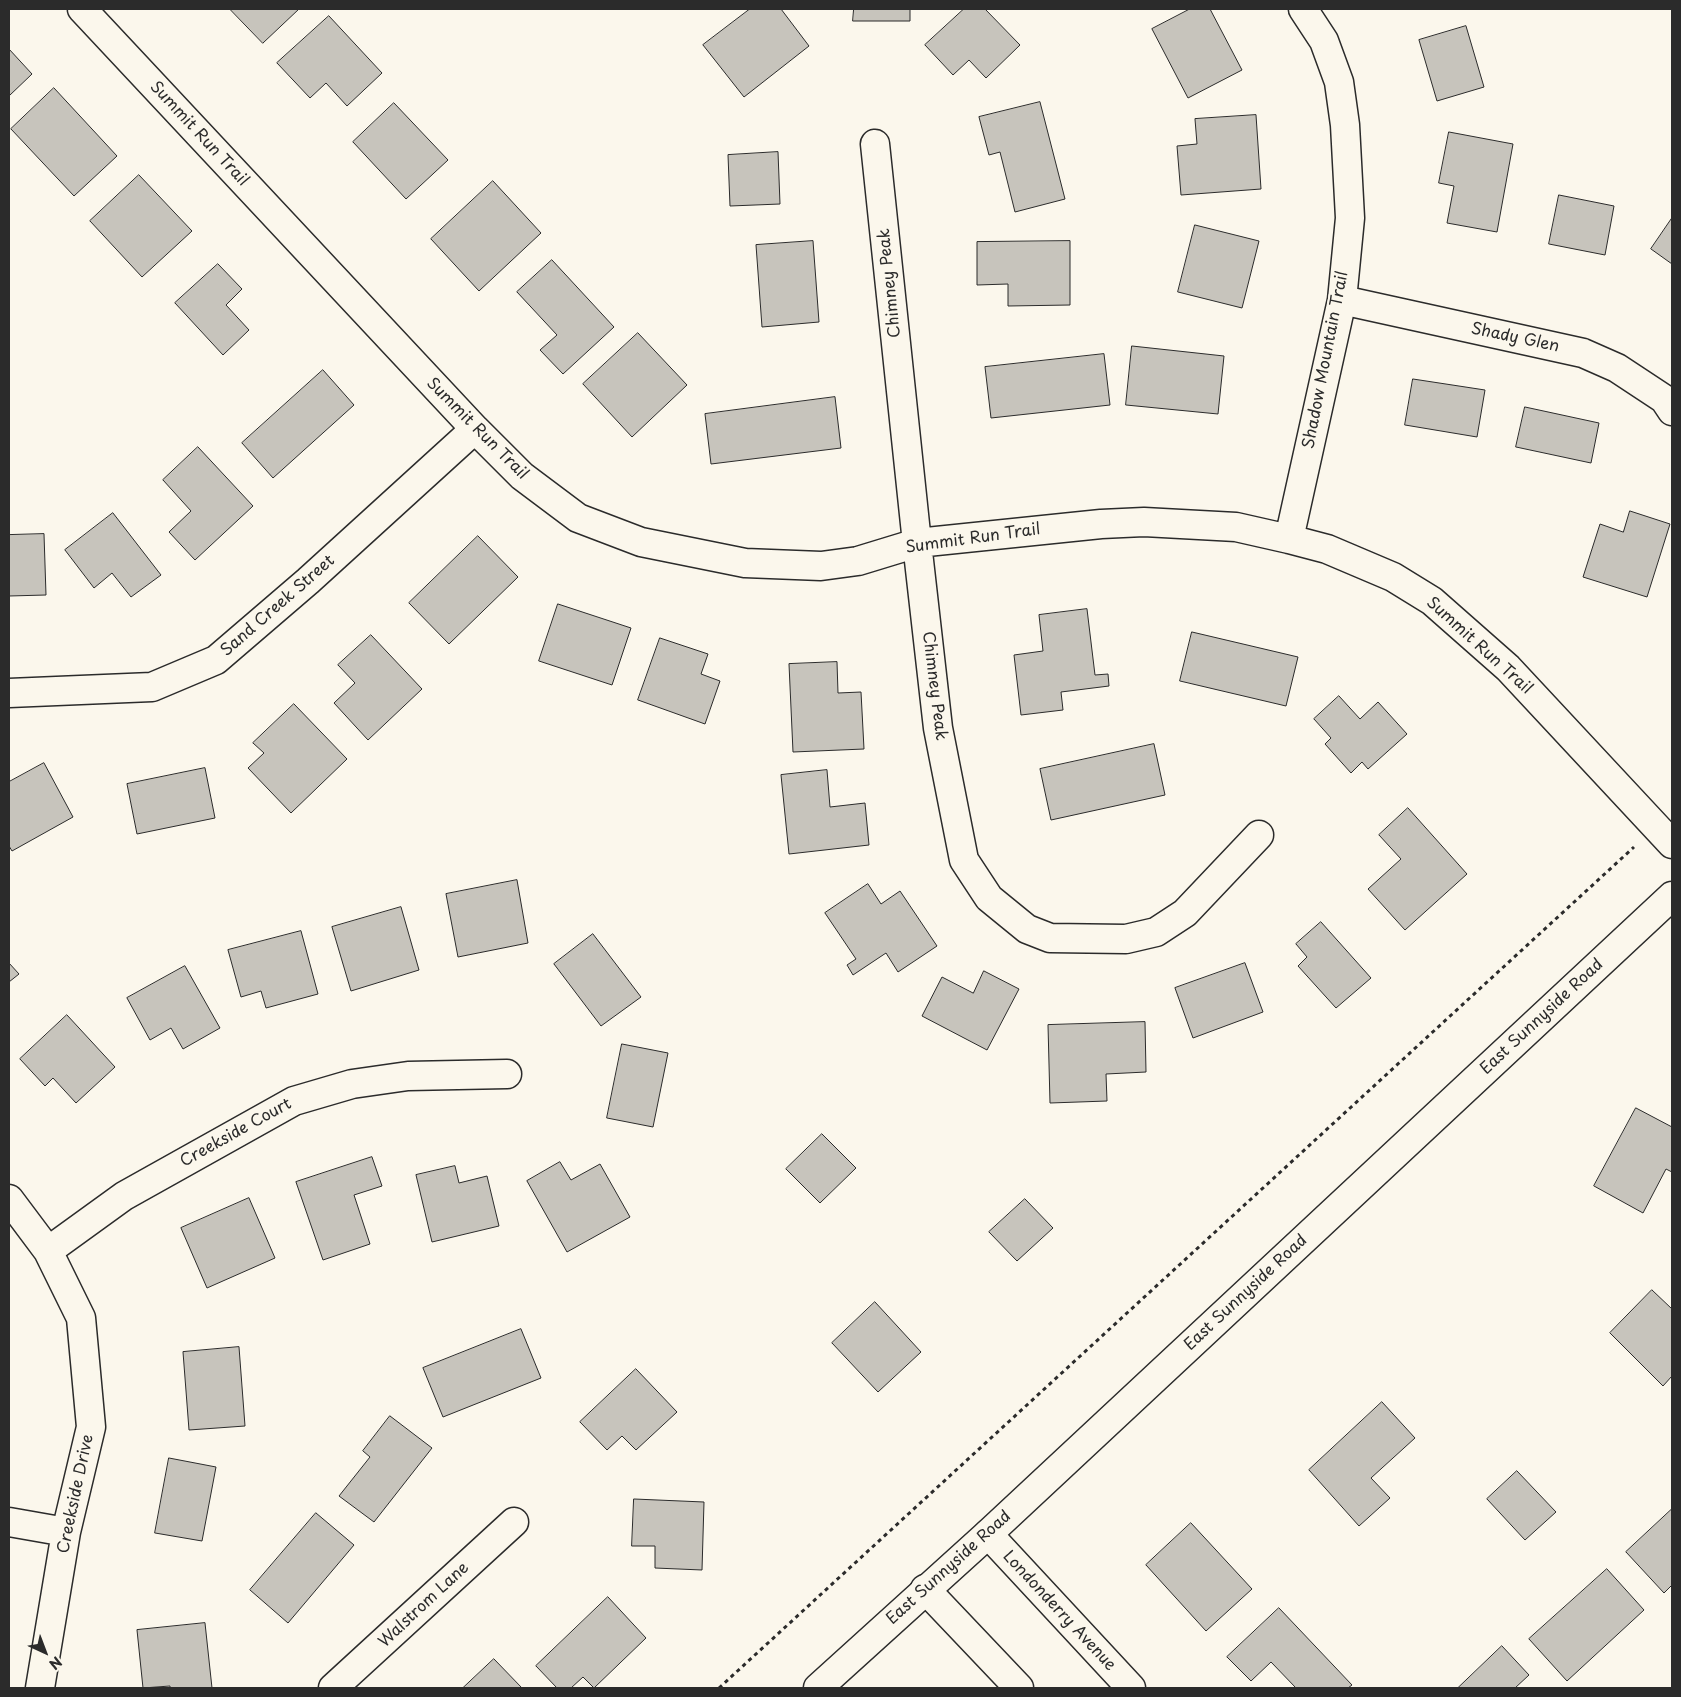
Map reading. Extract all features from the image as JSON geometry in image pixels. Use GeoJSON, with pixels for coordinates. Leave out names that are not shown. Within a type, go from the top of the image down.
{"type":"FeatureCollection","features":[{"type":"Feature","properties":{"kind":"street","name":"Summit Run Trail"},"geometry":{"type":"LineString","coordinates":[[82,9],[474,428],[522,476],[578,518],[641,542],[745,563],[821,566],[858,562],[917,543],[1101,524],[1144,522],[1236,528],[1327,549],[1393,577],[1432,601],[1508,668],[1672,844]]}},
{"type":"Feature","properties":{"kind":"street","name":"Shadow Mountain Trail"},"geometry":{"type":"LineString","coordinates":[[1289,539],[1342,300],[1350,218],[1345,124],[1339,82],[1324,40],[1303,9]]}},
{"type":"Feature","properties":{"kind":"street","name":"Chimney Peak"},"geometry":{"type":"LineString","coordinates":[[875,144],[938,728],[964,860],[989,898],[1027,929],[1050,938],[1126,938],[1156,932],[1186,913],[1259,835]]}},
{"type":"Feature","properties":{"kind":"street","name":"Shady Glen"},"geometry":{"type":"LineString","coordinates":[[1342,300],[1583,353],[1617,368],[1664,398],[1672,411]]}},
{"type":"Feature","properties":{"kind":"street","name":"Sand Creek Street"},"geometry":{"type":"LineString","coordinates":[[9,693],[152,688],[216,660],[308,581],[474,428]]}},
{"type":"Feature","properties":{"kind":"street","name":"East Sunnyside Road"},"geometry":{"type":"LineString","coordinates":[[818,1688],[988,1534],[1672,896]]}},
{"type":"Feature","properties":{"kind":"street","name":"Creekside Court"},"geometry":{"type":"LineString","coordinates":[[48,1252],[124,1196],[294,1101],[352,1084],[408,1076],[507,1074]]}},
{"type":"Feature","properties":{"kind":"street","name":"Creekside Drive"},"geometry":{"type":"LineString","coordinates":[[9,1199],[48,1252],[81,1318],[91,1427],[66,1532],[40,1688]]}},
{"type":"Feature","properties":{"kind":"street"},"geometry":{"type":"LineString","coordinates":[[9,1522],[66,1532]]}},
{"type":"Feature","properties":{"kind":"street","name":"Walstrom Lane"},"geometry":{"type":"LineString","coordinates":[[333,1688],[514,1522]]}},
{"type":"Feature","properties":{"kind":"street","name":"Londonderry Avenue"},"geometry":{"type":"LineString","coordinates":[[988,1534],[1131,1688]]}},
{"type":"Feature","properties":{"kind":"street"},"geometry":{"type":"LineString","coordinates":[[925,1590],[1019,1688]]}},
{"type":"Feature","properties":{"kind":"path"},"geometry":{"type":"LineString","coordinates":[[719,1688],[1624,856]]}},
{"type":"Feature","properties":{"kind":"building"},"geometry":{"type":"Polygon","coordinates":[[[230,9],[299,9],[263,43],[230,9]]]}},
{"type":"Feature","properties":{"kind":"building"},"geometry":{"type":"Polygon","coordinates":[[[750,9],[781,9],[809,46],[744,97],[703,45],[750,9]]]}},
{"type":"Feature","properties":{"kind":"building"},"geometry":{"type":"Polygon","coordinates":[[[854,9],[910,9],[910,21],[853,21],[854,9]]]}},
{"type":"Feature","properties":{"kind":"building"},"geometry":{"type":"Polygon","coordinates":[[[964,9],[985,9],[1020,45],[986,78],[969,60],[953,75],[925,45],[964,9]]]}},
{"type":"Feature","properties":{"kind":"building"},"geometry":{"type":"Polygon","coordinates":[[[1190,9],[1210,9],[1242,70],[1188,98],[1152,29],[1190,9]]]}},
{"type":"Feature","properties":{"kind":"building"},"geometry":{"type":"Polygon","coordinates":[[[329,16],[382,73],[347,106],[326,83],[310,98],[277,63],[329,16]]]}},
{"type":"Feature","properties":{"kind":"building"},"geometry":{"type":"Polygon","coordinates":[[[1466,26],[1484,87],[1437,101],[1419,40],[1466,26]]]}},
{"type":"Feature","properties":{"kind":"building"},"geometry":{"type":"Polygon","coordinates":[[[9,49],[32,74],[9,96],[9,49]]]}},
{"type":"Feature","properties":{"kind":"building"},"geometry":{"type":"Polygon","coordinates":[[[54,88],[117,156],[74,196],[11,129],[54,88]]]}},
{"type":"Feature","properties":{"kind":"building"},"geometry":{"type":"Polygon","coordinates":[[[1040,102],[1065,199],[1015,212],[1000,152],[989,155],[979,117],[1040,102]]]}},
{"type":"Feature","properties":{"kind":"building"},"geometry":{"type":"Polygon","coordinates":[[[394,103],[448,160],[406,199],[353,142],[394,103]]]}},
{"type":"Feature","properties":{"kind":"building"},"geometry":{"type":"Polygon","coordinates":[[[1256,115],[1261,189],[1181,195],[1177,146],[1197,144],[1195,119],[1256,115]]]}},
{"type":"Feature","properties":{"kind":"building"},"geometry":{"type":"Polygon","coordinates":[[[1449,132],[1513,144],[1497,232],[1447,223],[1454,186],[1439,183],[1449,132]]]}},
{"type":"Feature","properties":{"kind":"building"},"geometry":{"type":"Polygon","coordinates":[[[778,152],[780,204],[730,206],[728,155],[778,152]]]}},
{"type":"Feature","properties":{"kind":"building"},"geometry":{"type":"Polygon","coordinates":[[[139,175],[192,231],[142,277],[90,221],[139,175]]]}},
{"type":"Feature","properties":{"kind":"building"},"geometry":{"type":"Polygon","coordinates":[[[493,181],[541,233],[479,291],[431,239],[493,181]]]}},
{"type":"Feature","properties":{"kind":"building"},"geometry":{"type":"Polygon","coordinates":[[[1559,195],[1614,206],[1605,255],[1549,244],[1559,195]]]}},
{"type":"Feature","properties":{"kind":"building"},"geometry":{"type":"Polygon","coordinates":[[[1672,218],[1672,264],[1651,249],[1672,218]]]}},
{"type":"Feature","properties":{"kind":"building"},"geometry":{"type":"Polygon","coordinates":[[[1195,225],[1259,241],[1242,308],[1178,292],[1195,225]]]}},
{"type":"Feature","properties":{"kind":"building"},"geometry":{"type":"Polygon","coordinates":[[[813,241],[819,322],[762,327],[756,245],[813,241]]]}},
{"type":"Feature","properties":{"kind":"building"},"geometry":{"type":"Polygon","coordinates":[[[1070,241],[1070,305],[1008,306],[1008,284],[977,285],[977,242],[1070,241]]]}},
{"type":"Feature","properties":{"kind":"building"},"geometry":{"type":"Polygon","coordinates":[[[552,260],[614,327],[563,374],[540,350],[557,335],[517,292],[552,260]]]}},
{"type":"Feature","properties":{"kind":"building"},"geometry":{"type":"Polygon","coordinates":[[[218,264],[242,289],[226,305],[249,330],[223,355],[175,303],[218,264]]]}},
{"type":"Feature","properties":{"kind":"building"},"geometry":{"type":"Polygon","coordinates":[[[638,333],[687,385],[632,437],[583,384],[638,333]]]}},
{"type":"Feature","properties":{"kind":"building"},"geometry":{"type":"Polygon","coordinates":[[[1132,346],[1224,356],[1218,414],[1126,405],[1132,346]]]}},
{"type":"Feature","properties":{"kind":"building"},"geometry":{"type":"Polygon","coordinates":[[[1104,354],[1110,405],[991,418],[985,367],[1104,354]]]}},
{"type":"Feature","properties":{"kind":"building"},"geometry":{"type":"Polygon","coordinates":[[[323,370],[354,405],[273,478],[242,443],[323,370]]]}},
{"type":"Feature","properties":{"kind":"building"},"geometry":{"type":"Polygon","coordinates":[[[1413,379],[1485,390],[1477,437],[1405,425],[1413,379]]]}},
{"type":"Feature","properties":{"kind":"building"},"geometry":{"type":"Polygon","coordinates":[[[835,397],[841,448],[711,464],[705,414],[835,397]]]}},
{"type":"Feature","properties":{"kind":"building"},"geometry":{"type":"Polygon","coordinates":[[[1525,407],[1599,423],[1591,463],[1516,447],[1525,407]]]}},
{"type":"Feature","properties":{"kind":"building"},"geometry":{"type":"Polygon","coordinates":[[[198,447],[253,506],[195,560],[169,532],[191,511],[163,480],[198,447]]]}},
{"type":"Feature","properties":{"kind":"building"},"geometry":{"type":"Polygon","coordinates":[[[1630,511],[1670,524],[1647,597],[1583,577],[1600,524],[1623,532],[1630,511]]]}},
{"type":"Feature","properties":{"kind":"building"},"geometry":{"type":"Polygon","coordinates":[[[113,513],[161,575],[131,597],[112,573],[94,588],[65,550],[113,513]]]}},
{"type":"Feature","properties":{"kind":"building"},"geometry":{"type":"Polygon","coordinates":[[[44,534],[46,595],[9,596],[9,535],[44,534]]]}},
{"type":"Feature","properties":{"kind":"building"},"geometry":{"type":"Polygon","coordinates":[[[478,536],[518,577],[449,644],[409,603],[478,536]]]}},
{"type":"Feature","properties":{"kind":"building"},"geometry":{"type":"Polygon","coordinates":[[[558,604],[631,628],[612,685],[539,661],[558,604]]]}},
{"type":"Feature","properties":{"kind":"building"},"geometry":{"type":"Polygon","coordinates":[[[1087,609],[1095,675],[1108,674],[1109,686],[1061,692],[1063,710],[1021,715],[1014,655],[1043,651],[1039,615],[1087,609]]]}},
{"type":"Feature","properties":{"kind":"building"},"geometry":{"type":"Polygon","coordinates":[[[1192,632],[1298,657],[1286,706],[1180,681],[1192,632]]]}},
{"type":"Feature","properties":{"kind":"building"},"geometry":{"type":"Polygon","coordinates":[[[371,635],[422,689],[368,740],[334,703],[355,683],[338,665],[371,635]]]}},
{"type":"Feature","properties":{"kind":"building"},"geometry":{"type":"Polygon","coordinates":[[[660,638],[708,654],[701,674],[720,681],[705,724],[638,700],[660,638]]]}},
{"type":"Feature","properties":{"kind":"building"},"geometry":{"type":"Polygon","coordinates":[[[837,662],[838,693],[861,692],[864,749],[793,752],[789,664],[837,662]]]}},
{"type":"Feature","properties":{"kind":"building"},"geometry":{"type":"Polygon","coordinates":[[[1339,696],[1360,719],[1378,702],[1407,734],[1368,769],[1362,762],[1351,773],[1325,744],[1331,738],[1314,719],[1339,696]]]}},
{"type":"Feature","properties":{"kind":"building"},"geometry":{"type":"Polygon","coordinates":[[[294,704],[347,759],[291,813],[248,768],[264,753],[253,743],[294,704]]]}},
{"type":"Feature","properties":{"kind":"building"},"geometry":{"type":"Polygon","coordinates":[[[1154,744],[1165,795],[1051,820],[1040,769],[1154,744]]]}},
{"type":"Feature","properties":{"kind":"building"},"geometry":{"type":"Polygon","coordinates":[[[44,763],[73,817],[12,851],[9,846],[9,782],[44,763]]]}},
{"type":"Feature","properties":{"kind":"building"},"geometry":{"type":"Polygon","coordinates":[[[205,768],[215,818],[137,834],[127,784],[205,768]]]}},
{"type":"Feature","properties":{"kind":"building"},"geometry":{"type":"Polygon","coordinates":[[[827,770],[830,807],[865,803],[869,845],[789,854],[781,775],[827,770]]]}},
{"type":"Feature","properties":{"kind":"building"},"geometry":{"type":"Polygon","coordinates":[[[1408,808],[1467,874],[1405,930],[1368,889],[1401,859],[1379,835],[1408,808]]]}},
{"type":"Feature","properties":{"kind":"building"},"geometry":{"type":"Polygon","coordinates":[[[517,880],[528,943],[458,957],[446,894],[517,880]]]}},
{"type":"Feature","properties":{"kind":"building"},"geometry":{"type":"Polygon","coordinates":[[[868,884],[881,904],[900,891],[937,946],[898,972],[886,953],[853,975],[847,965],[856,959],[825,913],[868,884]]]}},
{"type":"Feature","properties":{"kind":"building"},"geometry":{"type":"Polygon","coordinates":[[[401,907],[419,970],[351,991],[332,927],[401,907]]]}},
{"type":"Feature","properties":{"kind":"building"},"geometry":{"type":"Polygon","coordinates":[[[1321,922],[1371,978],[1336,1008],[1298,966],[1307,957],[1296,944],[1321,922]]]}},
{"type":"Feature","properties":{"kind":"building"},"geometry":{"type":"Polygon","coordinates":[[[301,931],[318,994],[266,1008],[261,991],[241,997],[228,950],[301,931]]]}},
{"type":"Feature","properties":{"kind":"building"},"geometry":{"type":"Polygon","coordinates":[[[593,934],[641,997],[601,1026],[554,964],[593,934]]]}},
{"type":"Feature","properties":{"kind":"building"},"geometry":{"type":"Polygon","coordinates":[[[9,963],[19,974],[9,982],[9,963]]]}},
{"type":"Feature","properties":{"kind":"building"},"geometry":{"type":"Polygon","coordinates":[[[1245,963],[1263,1012],[1193,1038],[1175,988],[1245,963]]]}},
{"type":"Feature","properties":{"kind":"building"},"geometry":{"type":"Polygon","coordinates":[[[185,966],[220,1028],[183,1049],[171,1028],[150,1040],[127,998],[185,966]]]}},
{"type":"Feature","properties":{"kind":"building"},"geometry":{"type":"Polygon","coordinates":[[[984,971],[1019,989],[987,1050],[922,1016],[942,977],[973,993],[984,971]]]}},
{"type":"Feature","properties":{"kind":"building"},"geometry":{"type":"Polygon","coordinates":[[[67,1015],[115,1067],[76,1103],[53,1078],[45,1086],[20,1059],[67,1015]]]}},
{"type":"Feature","properties":{"kind":"building"},"geometry":{"type":"Polygon","coordinates":[[[1145,1022],[1146,1072],[1106,1074],[1107,1101],[1050,1103],[1048,1025],[1145,1022]]]}},
{"type":"Feature","properties":{"kind":"building"},"geometry":{"type":"Polygon","coordinates":[[[622,1044],[668,1053],[653,1127],[607,1118],[622,1044]]]}},
{"type":"Feature","properties":{"kind":"building"},"geometry":{"type":"Polygon","coordinates":[[[1636,1108],[1672,1127],[1672,1172],[1666,1169],[1643,1213],[1594,1186],[1636,1108]]]}},
{"type":"Feature","properties":{"kind":"building"},"geometry":{"type":"Polygon","coordinates":[[[822,1134],[856,1168],[820,1203],[786,1169],[822,1134]]]}},
{"type":"Feature","properties":{"kind":"building"},"geometry":{"type":"Polygon","coordinates":[[[372,1157],[382,1186],[354,1195],[370,1244],[323,1260],[296,1182],[372,1157]]]}},
{"type":"Feature","properties":{"kind":"building"},"geometry":{"type":"Polygon","coordinates":[[[560,1162],[571,1180],[600,1164],[630,1217],[567,1252],[527,1181],[560,1162]]]}},
{"type":"Feature","properties":{"kind":"building"},"geometry":{"type":"Polygon","coordinates":[[[455,1166],[459,1183],[487,1176],[499,1226],[432,1242],[416,1175],[455,1166]]]}},
{"type":"Feature","properties":{"kind":"building"},"geometry":{"type":"Polygon","coordinates":[[[249,1198],[275,1258],[207,1288],[181,1228],[249,1198]]]}},
{"type":"Feature","properties":{"kind":"building"},"geometry":{"type":"Polygon","coordinates":[[[1025,1199],[1053,1228],[1017,1261],[989,1232],[1025,1199]]]}},
{"type":"Feature","properties":{"kind":"building"},"geometry":{"type":"Polygon","coordinates":[[[1652,1290],[1672,1309],[1672,1376],[1663,1386],[1610,1333],[1652,1290]]]}},
{"type":"Feature","properties":{"kind":"building"},"geometry":{"type":"Polygon","coordinates":[[[875,1302],[921,1352],[878,1392],[832,1343],[875,1302]]]}},
{"type":"Feature","properties":{"kind":"building"},"geometry":{"type":"Polygon","coordinates":[[[521,1329],[541,1378],[443,1417],[423,1368],[521,1329]]]}},
{"type":"Feature","properties":{"kind":"building"},"geometry":{"type":"Polygon","coordinates":[[[239,1347],[245,1426],[189,1430],[183,1352],[239,1347]]]}},
{"type":"Feature","properties":{"kind":"building"},"geometry":{"type":"Polygon","coordinates":[[[636,1369],[677,1412],[636,1450],[622,1436],[607,1450],[580,1422],[636,1369]]]}},
{"type":"Feature","properties":{"kind":"building"},"geometry":{"type":"Polygon","coordinates":[[[1382,1402],[1415,1438],[1371,1478],[1390,1498],[1359,1526],[1309,1470],[1382,1402]]]}},
{"type":"Feature","properties":{"kind":"building"},"geometry":{"type":"Polygon","coordinates":[[[390,1416],[432,1448],[374,1522],[339,1496],[370,1457],[363,1451],[390,1416]]]}},
{"type":"Feature","properties":{"kind":"building"},"geometry":{"type":"Polygon","coordinates":[[[169,1458],[216,1467],[202,1541],[155,1533],[169,1458]]]}},
{"type":"Feature","properties":{"kind":"building"},"geometry":{"type":"Polygon","coordinates":[[[1517,1471],[1556,1512],[1525,1540],[1487,1499],[1517,1471]]]}},
{"type":"Feature","properties":{"kind":"building"},"geometry":{"type":"Polygon","coordinates":[[[634,1499],[704,1502],[702,1570],[655,1568],[655,1546],[632,1546],[634,1499]]]}},
{"type":"Feature","properties":{"kind":"building"},"geometry":{"type":"Polygon","coordinates":[[[1672,1509],[1672,1585],[1664,1593],[1626,1552],[1672,1509]]]}},
{"type":"Feature","properties":{"kind":"building"},"geometry":{"type":"Polygon","coordinates":[[[316,1513],[354,1545],[288,1623],[250,1590],[316,1513]]]}},
{"type":"Feature","properties":{"kind":"building"},"geometry":{"type":"Polygon","coordinates":[[[1191,1523],[1252,1589],[1206,1631],[1146,1565],[1191,1523]]]}},
{"type":"Feature","properties":{"kind":"building"},"geometry":{"type":"Polygon","coordinates":[[[1607,1569],[1644,1610],[1567,1681],[1529,1639],[1607,1569]]]}},
{"type":"Feature","properties":{"kind":"building"},"geometry":{"type":"Polygon","coordinates":[[[608,1597],[646,1638],[594,1688],[583,1677],[571,1688],[557,1688],[536,1666],[608,1597]]]}},
{"type":"Feature","properties":{"kind":"building"},"geometry":{"type":"Polygon","coordinates":[[[1279,1608],[1352,1685],[1348,1688],[1296,1688],[1271,1662],[1251,1681],[1227,1657],[1279,1608]]]}},
{"type":"Feature","properties":{"kind":"building"},"geometry":{"type":"Polygon","coordinates":[[[205,1623],[212,1688],[170,1688],[170,1686],[143,1688],[137,1630],[205,1623]]]}},
{"type":"Feature","properties":{"kind":"building"},"geometry":{"type":"Polygon","coordinates":[[[1502,1646],[1529,1675],[1515,1688],[1458,1688],[1502,1646]]]}},
{"type":"Feature","properties":{"kind":"building"},"geometry":{"type":"Polygon","coordinates":[[[494,1659],[522,1688],[463,1688],[494,1659]]]}}]}
